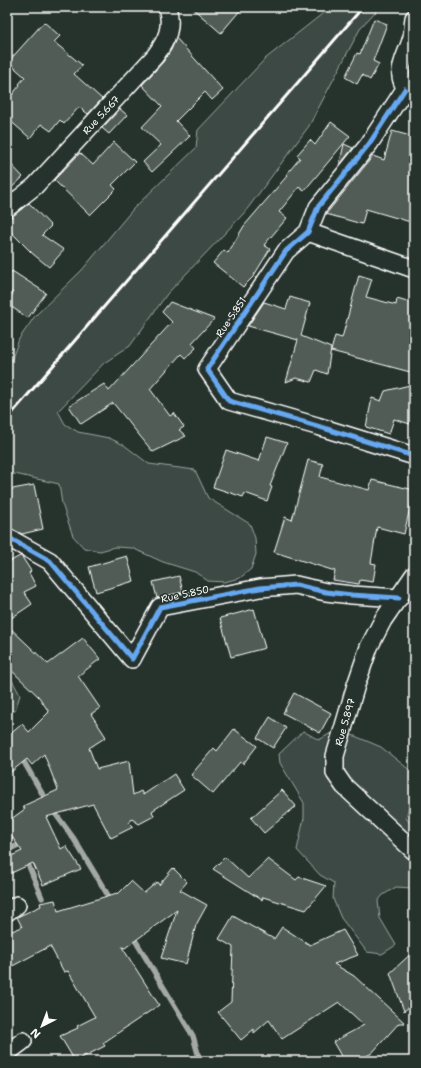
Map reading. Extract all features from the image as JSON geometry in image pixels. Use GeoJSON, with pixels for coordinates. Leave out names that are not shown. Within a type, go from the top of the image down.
{"type":"FeatureCollection","features":[{"type":"Feature","properties":{"kind":"street","name":"Rue 5.667"},"geometry":{"type":"LineString","coordinates":[[7,208],[35,186],[155,56],[165,43],[169,30],[170,18],[167,7]]}},
{"type":"Feature","properties":{"kind":"street"},"geometry":{"type":"LineString","coordinates":[[411,7],[414,10]]}},
{"type":"Feature","properties":{"kind":"street"},"geometry":{"type":"LineString","coordinates":[[410,93],[401,81],[402,62],[412,36],[414,18]]}},
{"type":"Feature","properties":{"kind":"street","name":"Rue 5.851"},"geometry":{"type":"LineString","coordinates":[[410,93],[318,207],[308,232],[286,251],[208,369],[229,401],[414,456]]}},
{"type":"Feature","properties":{"kind":"street"},"geometry":{"type":"LineString","coordinates":[[308,232],[414,269]]}},
{"type":"Feature","properties":{"kind":"street","name":"Rue 5.850"},"geometry":{"type":"LineString","coordinates":[[7,537],[50,561],[132,658],[160,607],[260,588],[296,585],[332,593],[398,598]]}},
{"type":"Feature","properties":{"kind":"street","name":"Rue 5.897"},"geometry":{"type":"LineString","coordinates":[[414,575],[383,620],[369,647],[335,756],[335,773],[344,786],[414,851]]}},
{"type":"Feature","properties":{"kind":"street"},"geometry":{"type":"LineString","coordinates":[[7,1053],[22,1041]]}},
{"type":"Feature","properties":{"kind":"shaded area"},"geometry":{"type":"Polygon","coordinates":[[[331,7],[380,7],[361,27],[309,126],[245,212],[167,294],[130,346],[104,363],[58,411],[65,424],[78,432],[109,438],[124,445],[149,464],[195,470],[208,498],[250,524],[255,538],[256,554],[251,569],[240,578],[224,582],[208,581],[195,572],[163,562],[132,548],[115,547],[100,551],[84,548],[73,536],[62,504],[59,484],[15,474],[7,476],[7,372],[19,339],[35,316],[82,270],[133,209],[196,148],[198,130],[265,59],[331,7]]]}},
{"type":"Feature","properties":{"kind":"shaded area"},"geometry":{"type":"Polygon","coordinates":[[[7,676],[12,680],[20,695],[15,711],[7,711],[7,676]]]}},
{"type":"Feature","properties":{"kind":"shaded area"},"geometry":{"type":"Polygon","coordinates":[[[338,729],[381,747],[412,772],[413,777],[414,783],[412,795],[406,818],[414,828],[414,886],[412,888],[396,887],[383,895],[378,901],[380,918],[396,945],[382,954],[367,952],[341,918],[333,899],[334,883],[320,875],[297,850],[304,818],[304,803],[280,763],[279,754],[303,731],[319,740],[338,729]]]}},
{"type":"Feature","properties":{"kind":"building"},"geometry":{"type":"Polygon","coordinates":[[[191,7],[243,7],[221,33],[191,7]]]}},
{"type":"Feature","properties":{"kind":"building"},"geometry":{"type":"Polygon","coordinates":[[[374,19],[387,24],[373,61],[379,64],[370,80],[362,75],[357,84],[345,77],[357,53],[360,54],[374,19]]]}},
{"type":"Feature","properties":{"kind":"building"},"geometry":{"type":"Polygon","coordinates":[[[44,22],[60,36],[54,42],[82,65],[74,74],[102,99],[88,114],[79,107],[64,124],[60,120],[51,131],[41,124],[30,138],[7,118],[7,101],[25,77],[8,62],[44,22]]]}},
{"type":"Feature","properties":{"kind":"building"},"geometry":{"type":"Polygon","coordinates":[[[176,38],[223,90],[212,100],[205,92],[176,121],[190,136],[152,172],[143,162],[161,145],[142,127],[162,106],[142,85],[163,62],[171,50],[176,38]]]}},
{"type":"Feature","properties":{"kind":"building"},"geometry":{"type":"Polygon","coordinates":[[[120,109],[127,115],[109,134],[102,128],[120,109]]]}},
{"type":"Feature","properties":{"kind":"building"},"geometry":{"type":"Polygon","coordinates":[[[331,122],[350,136],[304,191],[299,187],[279,212],[287,218],[264,245],[270,249],[253,277],[243,287],[213,263],[224,250],[228,253],[244,226],[287,176],[286,175],[300,158],[297,155],[310,140],[315,145],[331,122]]]}},
{"type":"Feature","properties":{"kind":"building"},"geometry":{"type":"Polygon","coordinates":[[[392,131],[414,137],[414,223],[366,209],[362,224],[326,214],[373,156],[384,160],[392,131]]]}},
{"type":"Feature","properties":{"kind":"building"},"geometry":{"type":"Polygon","coordinates":[[[114,142],[135,162],[112,185],[116,189],[90,215],[54,180],[80,153],[93,165],[114,142]]]}},
{"type":"Feature","properties":{"kind":"building"},"geometry":{"type":"Polygon","coordinates":[[[344,144],[353,148],[339,166],[344,144]]]}},
{"type":"Feature","properties":{"kind":"building"},"geometry":{"type":"Polygon","coordinates":[[[7,160],[23,177],[7,192],[7,160]]]}},
{"type":"Feature","properties":{"kind":"building"},"geometry":{"type":"Polygon","coordinates":[[[29,203],[51,226],[42,235],[64,250],[49,267],[33,254],[7,228],[7,218],[13,216],[29,203]]]}},
{"type":"Feature","properties":{"kind":"building"},"geometry":{"type":"Polygon","coordinates":[[[12,271],[46,293],[28,318],[7,304],[13,293],[7,289],[7,279],[12,271]]]}},
{"type":"Feature","properties":{"kind":"building"},"geometry":{"type":"Polygon","coordinates":[[[359,275],[372,279],[366,297],[396,305],[397,299],[414,304],[414,373],[331,351],[335,336],[342,338],[359,275]]]}},
{"type":"Feature","properties":{"kind":"building"},"geometry":{"type":"Polygon","coordinates":[[[290,297],[310,303],[301,336],[331,348],[327,374],[316,370],[311,382],[296,378],[286,382],[298,340],[248,326],[264,302],[286,309],[290,297]]]}},
{"type":"Feature","properties":{"kind":"building"},"geometry":{"type":"Polygon","coordinates":[[[170,302],[214,319],[192,343],[196,348],[185,358],[181,354],[150,389],[170,416],[174,413],[184,427],[179,430],[186,436],[153,452],[113,403],[81,424],[69,406],[104,384],[109,391],[172,322],[162,312],[170,302]]]}},
{"type":"Feature","properties":{"kind":"building"},"geometry":{"type":"Polygon","coordinates":[[[414,384],[414,409],[410,424],[394,419],[389,434],[366,427],[372,398],[381,401],[385,391],[414,384]]]}},
{"type":"Feature","properties":{"kind":"building"},"geometry":{"type":"Polygon","coordinates":[[[267,437],[287,443],[270,486],[272,487],[267,501],[245,493],[243,497],[213,487],[226,450],[259,461],[267,437]]]}},
{"type":"Feature","properties":{"kind":"building"},"geometry":{"type":"Polygon","coordinates":[[[308,460],[323,464],[320,477],[369,490],[372,480],[414,490],[404,534],[377,527],[371,563],[376,564],[373,582],[360,580],[359,584],[333,580],[335,571],[274,552],[285,517],[292,520],[308,460]]]}},
{"type":"Feature","properties":{"kind":"building"},"geometry":{"type":"Polygon","coordinates":[[[34,485],[43,529],[22,534],[7,527],[7,490],[34,485]]]}},
{"type":"Feature","properties":{"kind":"building"},"geometry":{"type":"Polygon","coordinates":[[[20,556],[31,571],[29,573],[36,586],[24,592],[32,604],[7,621],[7,563],[20,556]]]}},
{"type":"Feature","properties":{"kind":"building"},"geometry":{"type":"Polygon","coordinates":[[[127,556],[134,581],[96,592],[89,567],[127,556]]]}},
{"type":"Feature","properties":{"kind":"building"},"geometry":{"type":"Polygon","coordinates":[[[179,576],[183,592],[157,598],[153,582],[179,576]]]}},
{"type":"Feature","properties":{"kind":"building"},"geometry":{"type":"Polygon","coordinates":[[[254,609],[265,648],[231,657],[220,618],[254,609]]]}},
{"type":"Feature","properties":{"kind":"building"},"geometry":{"type":"Polygon","coordinates":[[[7,625],[48,664],[83,638],[100,659],[78,676],[100,708],[91,714],[106,737],[89,748],[97,769],[129,761],[133,795],[141,791],[143,795],[174,774],[184,790],[152,811],[154,816],[139,824],[132,819],[129,823],[133,827],[111,838],[93,804],[46,817],[61,849],[66,846],[81,869],[43,885],[33,863],[7,875],[7,858],[22,851],[7,830],[7,822],[25,809],[23,806],[58,790],[44,754],[32,765],[27,759],[7,775],[7,737],[22,724],[29,732],[49,712],[39,697],[7,666],[7,625]]]}},
{"type":"Feature","properties":{"kind":"building"},"geometry":{"type":"Polygon","coordinates":[[[294,693],[331,713],[320,733],[283,713],[294,693]]]}},
{"type":"Feature","properties":{"kind":"building"},"geometry":{"type":"Polygon","coordinates":[[[270,717],[286,728],[273,748],[257,738],[270,717]]]}},
{"type":"Feature","properties":{"kind":"building"},"geometry":{"type":"Polygon","coordinates":[[[234,729],[257,746],[243,764],[240,762],[213,794],[191,775],[214,748],[217,751],[234,729]]]}},
{"type":"Feature","properties":{"kind":"building"},"geometry":{"type":"Polygon","coordinates":[[[282,790],[296,806],[264,833],[251,818],[282,790]]]}},
{"type":"Feature","properties":{"kind":"building"},"geometry":{"type":"Polygon","coordinates":[[[225,857],[248,878],[268,859],[296,880],[299,877],[326,886],[306,910],[263,897],[262,900],[213,869],[225,857]]]}},
{"type":"Feature","properties":{"kind":"building"},"geometry":{"type":"Polygon","coordinates":[[[173,868],[187,882],[180,890],[207,905],[196,925],[186,964],[161,958],[177,910],[125,948],[122,947],[159,1005],[103,1043],[105,1046],[75,1061],[60,1036],[78,1028],[77,1026],[95,1017],[68,971],[64,972],[50,946],[7,969],[7,933],[22,927],[17,917],[41,906],[40,903],[55,900],[58,911],[117,893],[118,894],[131,881],[144,893],[157,882],[159,885],[173,868]]]}},
{"type":"Feature","properties":{"kind":"building"},"geometry":{"type":"Polygon","coordinates":[[[233,916],[274,939],[282,927],[310,945],[343,930],[358,955],[334,964],[354,976],[405,1023],[399,1023],[372,1053],[357,1061],[344,1061],[333,1042],[364,1025],[339,1002],[282,1039],[269,1020],[254,1033],[254,1029],[241,1040],[218,1012],[231,1002],[233,947],[219,939],[233,916]]]}},
{"type":"Feature","properties":{"kind":"building"},"geometry":{"type":"Polygon","coordinates":[[[414,951],[414,1003],[404,1011],[390,973],[414,951]]]}},
{"type":"Feature","properties":{"kind":"waterway"},"geometry":{"type":"LineString","coordinates":[[7,731],[12,741]]}},
{"type":"Feature","properties":{"kind":"waterway"},"geometry":{"type":"LineString","coordinates":[[20,755],[47,802]]}},
{"type":"Feature","properties":{"kind":"waterway"},"geometry":{"type":"LineString","coordinates":[[52,809],[74,839],[112,902]]}},
{"type":"Feature","properties":{"kind":"waterway"},"geometry":{"type":"LineString","coordinates":[[7,850],[21,844],[22,847]]}},
{"type":"Feature","properties":{"kind":"waterway"},"geometry":{"type":"LineString","coordinates":[[26,859],[42,898]]}},
{"type":"Feature","properties":{"kind":"waterway"},"geometry":{"type":"LineString","coordinates":[[132,935],[193,1036],[200,1061]]}},
{"type":"Feature","properties":{"kind":"railway"},"geometry":{"type":"LineString","coordinates":[[7,419],[363,7]]}},
{"type":"Feature","properties":{"kind":"cycle path"},"geometry":{"type":"LineString","coordinates":[[405,89],[369,144],[318,207],[308,232],[286,251],[207,369],[229,401],[414,456]]}},
{"type":"Feature","properties":{"kind":"cycle path"},"geometry":{"type":"LineString","coordinates":[[7,537],[50,561],[132,659],[160,607],[260,588],[296,585],[326,592],[399,598]]}}]}
